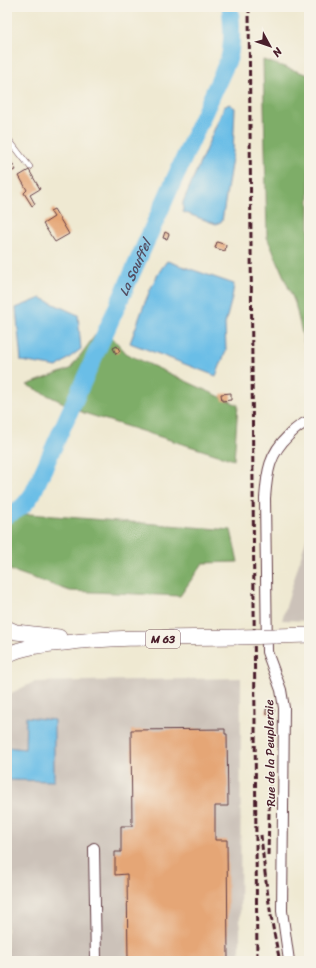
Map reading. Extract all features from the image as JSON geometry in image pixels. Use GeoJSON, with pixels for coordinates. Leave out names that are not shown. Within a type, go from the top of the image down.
{"type":"FeatureCollection","features":[{"type":"Feature","properties":{"kind":"main road","name":"M 63"},"geometry":{"type":"LineString","coordinates":[[7,628],[26,634],[88,640]]}},
{"type":"Feature","properties":{"kind":"main road","name":"M 63"},"geometry":{"type":"LineString","coordinates":[[7,655],[17,650],[29,647],[88,640],[309,635]]}},
{"type":"Feature","properties":{"kind":"street","name":"Rue de la Peupleraie"},"geometry":{"type":"LineString","coordinates":[[289,961],[282,911],[284,708],[281,690],[267,652],[265,498],[267,474],[276,450],[295,429],[309,421]]}},
{"type":"Feature","properties":{"kind":"street"},"geometry":{"type":"LineString","coordinates":[[94,848],[96,961]]}},
{"type":"Feature","properties":{"kind":"lane"},"geometry":{"type":"LineString","coordinates":[[7,137],[30,167]]}},
{"type":"Feature","properties":{"kind":"shaded area"},"geometry":{"type":"Polygon","coordinates":[[[309,529],[309,621],[282,620],[309,529]]]}},
{"type":"Feature","properties":{"kind":"shaded area"},"geometry":{"type":"Polygon","coordinates":[[[241,678],[240,961],[7,961],[7,695],[34,682],[241,678]]]}},
{"type":"Feature","properties":{"kind":"green space"},"geometry":{"type":"Polygon","coordinates":[[[263,60],[309,75],[309,354],[306,351],[295,303],[267,237],[263,60]]]}},
{"type":"Feature","properties":{"kind":"green space"},"geometry":{"type":"Polygon","coordinates":[[[102,326],[127,354],[238,405],[234,460],[84,413],[27,385],[70,369],[102,326]]]}},
{"type":"Feature","properties":{"kind":"green space"},"geometry":{"type":"Polygon","coordinates":[[[29,514],[231,530],[238,562],[203,563],[180,596],[70,591],[7,569],[7,517],[29,514]]]}},
{"type":"Feature","properties":{"kind":"water"},"geometry":{"type":"Polygon","coordinates":[[[229,104],[235,108],[233,152],[222,221],[216,224],[183,212],[183,202],[224,107],[229,104]]]}},
{"type":"Feature","properties":{"kind":"water"},"geometry":{"type":"Polygon","coordinates":[[[167,261],[234,284],[225,324],[226,351],[216,376],[130,343],[150,289],[167,261]]]}},
{"type":"Feature","properties":{"kind":"water"},"geometry":{"type":"Polygon","coordinates":[[[41,298],[78,315],[81,349],[57,367],[21,361],[16,308],[41,298]]]}},
{"type":"Feature","properties":{"kind":"water"},"geometry":{"type":"Polygon","coordinates":[[[26,717],[54,720],[54,781],[8,780],[7,747],[25,749],[26,717]]]}},
{"type":"Feature","properties":{"kind":"building"},"geometry":{"type":"Polygon","coordinates":[[[10,160],[16,170],[13,171],[7,162],[10,160]]]}},
{"type":"Feature","properties":{"kind":"building"},"geometry":{"type":"Polygon","coordinates":[[[29,170],[40,189],[30,195],[35,204],[32,206],[24,193],[27,190],[19,176],[29,170]]]}},
{"type":"Feature","properties":{"kind":"building"},"geometry":{"type":"Polygon","coordinates":[[[54,209],[69,234],[55,242],[43,224],[54,217],[50,211],[54,209]]]}},
{"type":"Feature","properties":{"kind":"building"},"geometry":{"type":"Polygon","coordinates":[[[165,232],[169,234],[167,239],[163,238],[165,232]]]}},
{"type":"Feature","properties":{"kind":"building"},"geometry":{"type":"Polygon","coordinates":[[[217,242],[226,245],[225,251],[215,248],[217,242]]]}},
{"type":"Feature","properties":{"kind":"building"},"geometry":{"type":"Polygon","coordinates":[[[117,346],[120,351],[116,354],[113,348],[117,346]]]}},
{"type":"Feature","properties":{"kind":"building"},"geometry":{"type":"Polygon","coordinates":[[[231,393],[231,400],[222,401],[221,394],[231,393]]]}},
{"type":"Feature","properties":{"kind":"building"},"geometry":{"type":"Polygon","coordinates":[[[266,709],[274,709],[274,715],[266,714],[266,709]]]}},
{"type":"Feature","properties":{"kind":"building"},"geometry":{"type":"Polygon","coordinates":[[[225,729],[225,734],[227,734],[228,806],[215,806],[215,840],[227,840],[228,961],[128,961],[127,874],[115,875],[115,852],[121,852],[121,826],[132,826],[131,730],[225,729]]]}},
{"type":"Feature","properties":{"kind":"waterway","name":"La Souffel"},"geometry":{"type":"LineString","coordinates":[[7,515],[22,507],[33,493],[229,58],[232,32],[230,7]]}},
{"type":"Feature","properties":{"kind":"railway"},"geometry":{"type":"LineString","coordinates":[[249,7],[257,961]]}},
{"type":"Feature","properties":{"kind":"railway"},"geometry":{"type":"LineString","coordinates":[[268,855],[270,771]]}},
{"type":"Feature","properties":{"kind":"railway"},"geometry":{"type":"LineString","coordinates":[[261,835],[268,898],[280,961]]}}]}
